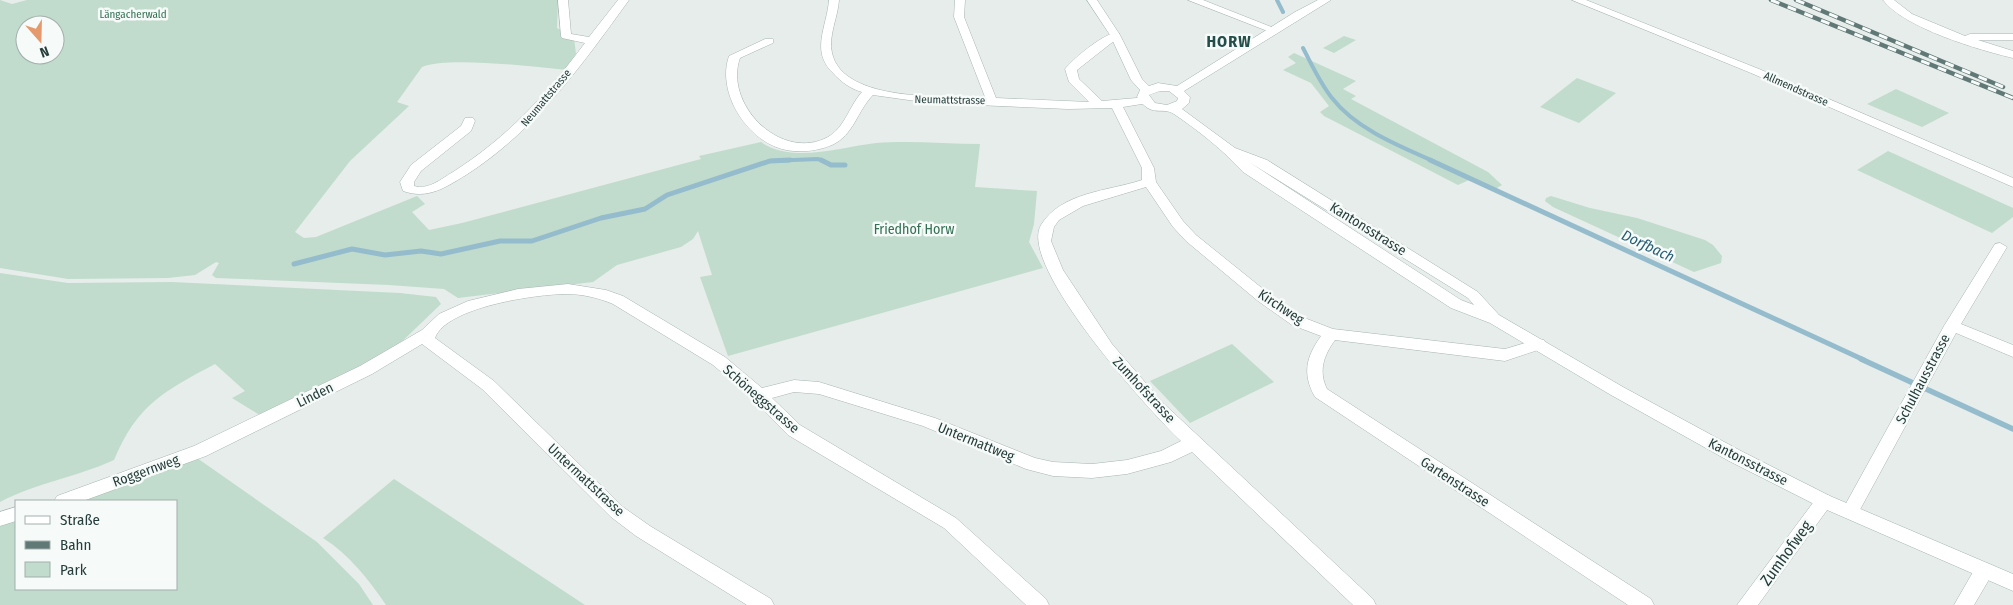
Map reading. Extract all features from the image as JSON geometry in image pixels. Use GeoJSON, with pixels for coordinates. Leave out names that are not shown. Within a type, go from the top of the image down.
{"type":"FeatureCollection","features":[{"type":"Feature","properties":{"kind":"street"},"geometry":{"type":"LineString","coordinates":[[563,0],[566,36],[592,41]]}},
{"type":"Feature","properties":{"kind":"street","name":"Neumattstrasse"},"geometry":{"type":"LineString","coordinates":[[469,121],[467,128],[416,168],[407,182],[408,188],[413,191],[424,191],[437,187],[473,165],[522,126],[540,107],[624,0]]}},
{"type":"Feature","properties":{"kind":"street","name":"Neumattstrasse"},"geometry":{"type":"LineString","coordinates":[[834,0],[826,37],[825,50],[829,62],[846,79],[870,91],[934,101],[990,100],[1117,106],[1145,95],[1158,87],[1178,90]]}},
{"type":"Feature","properties":{"kind":"street"},"geometry":{"type":"LineString","coordinates":[[960,0],[959,17],[991,95],[990,100]]}},
{"type":"Feature","properties":{"kind":"street"},"geometry":{"type":"LineString","coordinates":[[1092,0],[1115,36],[1145,95],[1156,108],[1174,108],[1185,100],[1178,90],[1326,0]]}},
{"type":"Feature","properties":{"kind":"street"},"geometry":{"type":"LineString","coordinates":[[1193,0],[1274,30]]}},
{"type":"Feature","properties":{"kind":"street","name":"Allmendstrasse"},"geometry":{"type":"LineString","coordinates":[[1577,0],[1770,78],[2013,183]]}},
{"type":"Feature","properties":{"kind":"street"},"geometry":{"type":"LineString","coordinates":[[1888,0],[1891,5],[1902,12],[1958,37],[2013,56]]}},
{"type":"Feature","properties":{"kind":"street"},"geometry":{"type":"LineString","coordinates":[[1098,104],[1073,80],[1072,69],[1100,45],[1115,36]]}},
{"type":"Feature","properties":{"kind":"street"},"geometry":{"type":"LineString","coordinates":[[1958,37],[2013,37]]}},
{"type":"Feature","properties":{"kind":"street"},"geometry":{"type":"LineString","coordinates":[[770,41],[735,56],[730,76],[733,92],[747,115],[762,133],[779,144],[799,147],[811,146],[837,138],[846,131],[861,99],[870,91]]}},
{"type":"Feature","properties":{"kind":"street"},"geometry":{"type":"LineString","coordinates":[[1770,78],[1784,70]]}},
{"type":"Feature","properties":{"kind":"street","name":"Kirchweg"},"geometry":{"type":"LineString","coordinates":[[1117,106],[1148,168],[1149,182],[1178,224],[1205,250],[1263,297],[1297,321],[1331,334],[1505,355],[1538,344]]}},
{"type":"Feature","properties":{"kind":"street","name":"Kantonsstrasse"},"geometry":{"type":"LineString","coordinates":[[1174,108],[1231,151],[1248,169],[1456,304],[1495,319],[1735,456],[1824,501],[2013,583]]}},
{"type":"Feature","properties":{"kind":"street","name":"Zumhofstrasse"},"geometry":{"type":"LineString","coordinates":[[1149,182],[1088,200],[1066,209],[1054,217],[1046,227],[1045,244],[1054,268],[1084,318],[1114,359],[1194,444],[1259,502],[1366,605]]}},
{"type":"Feature","properties":{"kind":"street","name":"Schulhausstrasse"},"geometry":{"type":"LineString","coordinates":[[1850,512],[1921,386],[1952,326],[2000,246]]}},
{"type":"Feature","properties":{"kind":"street","name":"Schöneggstrasse"},"geometry":{"type":"LineString","coordinates":[[427,334],[434,325],[444,318],[458,311],[498,298],[568,289],[589,292],[618,300],[719,361],[759,395],[794,430],[950,523],[1039,605]]}},
{"type":"Feature","properties":{"kind":"street"},"geometry":{"type":"LineString","coordinates":[[1952,326],[2013,352]]}},
{"type":"Feature","properties":{"kind":"street","name":"Linden"},"geometry":{"type":"LineString","coordinates":[[200,451],[366,370],[427,334]]}},
{"type":"Feature","properties":{"kind":"street","name":"Untermattstrasse"},"geometry":{"type":"LineString","coordinates":[[427,334],[428,340],[488,385],[617,512],[643,531],[764,605]]}},
{"type":"Feature","properties":{"kind":"street","name":"Gartenstrasse"},"geometry":{"type":"LineString","coordinates":[[1331,334],[1313,365],[1313,380],[1321,393],[1644,605]]}},
{"type":"Feature","properties":{"kind":"street","name":"Untermattweg"},"geometry":{"type":"LineString","coordinates":[[759,395],[794,386],[819,388],[929,422],[1032,464],[1053,469],[1092,471],[1127,468],[1164,457],[1194,444]]}},
{"type":"Feature","properties":{"kind":"street","name":"Roggernweg"},"geometry":{"type":"LineString","coordinates":[[66,500],[200,451]]}},
{"type":"Feature","properties":{"kind":"street","name":"Zumhofweg"},"geometry":{"type":"LineString","coordinates":[[1747,605],[1824,501]]}},
{"type":"Feature","properties":{"kind":"street"},"geometry":{"type":"LineString","coordinates":[[0,518],[15,514]]}},
{"type":"Feature","properties":{"kind":"street"},"geometry":{"type":"LineString","coordinates":[[1964,605],[1984,571]]}},
{"type":"Feature","properties":{"kind":"green space"},"geometry":{"type":"Polygon","coordinates":[[[0,0],[12,4],[27,0],[558,0],[557,28],[574,38],[576,54],[566,70],[471,62],[451,62],[422,67],[397,102],[409,106],[350,161],[295,232],[304,238],[316,237],[417,196],[425,204],[412,212],[429,230],[462,223],[701,159],[699,156],[761,142],[773,149],[802,153],[889,142],[980,144],[975,187],[1037,191],[1034,224],[1029,242],[1043,268],[728,356],[700,277],[712,275],[698,231],[693,239],[681,247],[617,265],[593,282],[458,298],[444,289],[216,278],[212,275],[219,263],[216,262],[195,275],[168,278],[68,279],[0,268],[0,0]]]}},
{"type":"Feature","properties":{"kind":"green space"},"geometry":{"type":"Polygon","coordinates":[[[1344,36],[1356,40],[1334,53],[1323,48],[1344,36]]]}},
{"type":"Feature","properties":{"kind":"green space"},"geometry":{"type":"Polygon","coordinates":[[[1294,53],[1356,81],[1343,89],[1356,96],[1351,99],[1488,172],[1502,185],[1492,191],[1469,180],[1458,185],[1324,116],[1320,112],[1329,106],[1311,83],[1283,70],[1296,63],[1288,57],[1294,53]]]}},
{"type":"Feature","properties":{"kind":"green space"},"geometry":{"type":"Polygon","coordinates":[[[1577,78],[1616,93],[1579,123],[1540,107],[1577,78]]]}},
{"type":"Feature","properties":{"kind":"green space"},"geometry":{"type":"Polygon","coordinates":[[[1896,89],[1949,113],[1922,127],[1867,104],[1896,89]]]}},
{"type":"Feature","properties":{"kind":"green space"},"geometry":{"type":"Polygon","coordinates":[[[1888,151],[2013,208],[2013,217],[1992,233],[1857,170],[1888,151]]]}},
{"type":"Feature","properties":{"kind":"green space"},"geometry":{"type":"Polygon","coordinates":[[[1551,196],[1590,208],[1637,218],[1705,240],[1713,245],[1722,256],[1721,263],[1694,272],[1553,207],[1545,201],[1546,198],[1551,196]]]}},
{"type":"Feature","properties":{"kind":"green space"},"geometry":{"type":"Polygon","coordinates":[[[0,273],[68,283],[172,282],[400,293],[436,297],[441,304],[391,352],[265,414],[258,414],[232,398],[245,391],[215,364],[181,383],[154,402],[132,426],[114,460],[14,495],[0,502],[0,273]]]}},
{"type":"Feature","properties":{"kind":"green space"},"geometry":{"type":"Polygon","coordinates":[[[1232,344],[1274,382],[1190,423],[1150,381],[1232,344]]]}},
{"type":"Feature","properties":{"kind":"green space"},"geometry":{"type":"Polygon","coordinates":[[[197,458],[317,542],[359,584],[373,605],[0,605],[0,521],[15,516],[15,590],[178,590],[178,500],[73,500],[197,458]]]}},
{"type":"Feature","properties":{"kind":"green space"},"geometry":{"type":"Polygon","coordinates":[[[394,479],[585,605],[386,605],[358,568],[323,538],[394,479]]]}},
{"type":"Feature","properties":{"kind":"waterway","name":"Dorfbach"},"geometry":{"type":"LineString","coordinates":[[1277,0],[1283,12]]}},
{"type":"Feature","properties":{"kind":"waterway","name":"Dorfbach"},"geometry":{"type":"LineString","coordinates":[[1303,48],[1316,74],[1332,98],[1353,119],[1379,136],[1433,161]]}},
{"type":"Feature","properties":{"kind":"waterway"},"geometry":{"type":"LineString","coordinates":[[774,161],[818,159],[823,161]]}},
{"type":"Feature","properties":{"kind":"waterway"},"geometry":{"type":"LineString","coordinates":[[774,161],[790,160]]}},
{"type":"Feature","properties":{"kind":"waterway","name":"Dorfbach"},"geometry":{"type":"LineString","coordinates":[[1430,160],[1864,360]]}},
{"type":"Feature","properties":{"kind":"waterway"},"geometry":{"type":"LineString","coordinates":[[769,161],[774,161]]}},
{"type":"Feature","properties":{"kind":"waterway"},"geometry":{"type":"LineString","coordinates":[[294,264],[352,249],[385,255],[421,251],[441,254],[500,241],[532,241],[601,218],[645,209],[667,195],[774,161]]}},
{"type":"Feature","properties":{"kind":"waterway"},"geometry":{"type":"LineString","coordinates":[[823,161],[831,165],[845,165]]}},
{"type":"Feature","properties":{"kind":"waterway","name":"Dorfbach"},"geometry":{"type":"LineString","coordinates":[[1861,359],[2013,429]]}},
{"type":"Feature","properties":{"kind":"railway"},"geometry":{"type":"LineString","coordinates":[[1771,0],[2013,98]]}},
{"type":"Feature","properties":{"kind":"railway"},"geometry":{"type":"LineString","coordinates":[[1796,0],[2003,87]]}},
{"type":"Feature","properties":{"kind":"district","name":"HORW"},"geometry":{"type":"Point","coordinates":[1229,41]}},
{"type":"Feature","properties":{"kind":"park label","name":"Längacherwald"},"geometry":{"type":"Point","coordinates":[133,14]}},
{"type":"Feature","properties":{"kind":"park label","name":"Friedhof Horw"},"geometry":{"type":"Point","coordinates":[914,229]}}]}
